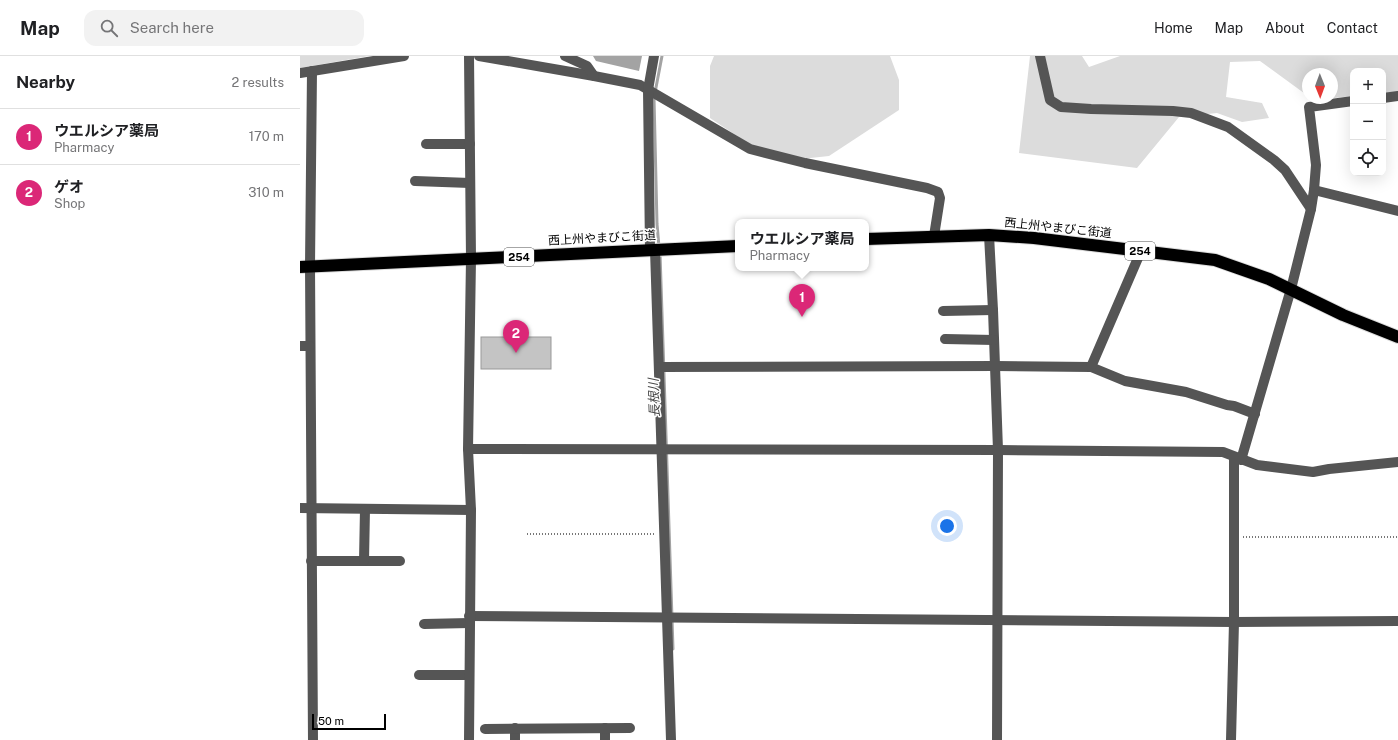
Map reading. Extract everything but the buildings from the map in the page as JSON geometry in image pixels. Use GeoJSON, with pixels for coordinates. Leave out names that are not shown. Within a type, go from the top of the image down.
{"type":"FeatureCollection","features":[{"type":"Feature","properties":{"kind":"highway","name":"西上州やまびこ街道"},"geometry":{"type":"LineString","coordinates":[[869,239],[989,235],[1034,238],[1215,260],[1269,279],[1344,315],[1398,337]]}},
{"type":"Feature","properties":{"kind":"highway","name":"西上州やまびこ街道"},"geometry":{"type":"LineString","coordinates":[[305,267],[735,246]]}},
{"type":"Feature","properties":{"kind":"street"},"geometry":{"type":"LineString","coordinates":[[300,73],[404,56]]}},
{"type":"Feature","properties":{"kind":"street"},"geometry":{"type":"LineString","coordinates":[[469,56],[471,259],[468,449],[471,510],[469,740]]}},
{"type":"Feature","properties":{"kind":"street"},"geometry":{"type":"LineString","coordinates":[[479,56],[640,85],[750,149],[805,163],[928,188],[938,192],[940,198],[934,236]]}},
{"type":"Feature","properties":{"kind":"street"},"geometry":{"type":"LineString","coordinates":[[565,56],[587,66],[594,76]]}},
{"type":"Feature","properties":{"kind":"street"},"geometry":{"type":"LineString","coordinates":[[654,56],[648,90],[653,250],[660,367],[672,740]]}},
{"type":"Feature","properties":{"kind":"street"},"geometry":{"type":"LineString","coordinates":[[1040,56],[1050,100],[1061,107],[1191,113],[1228,127],[1274,160],[1285,170],[1311,209]]}},
{"type":"Feature","properties":{"kind":"street"},"geometry":{"type":"LineString","coordinates":[[312,71],[305,267],[305,346],[311,508],[313,740]]}},
{"type":"Feature","properties":{"kind":"street"},"geometry":{"type":"LineString","coordinates":[[1386,98],[1398,96]]}},
{"type":"Feature","properties":{"kind":"street"},"geometry":{"type":"LineString","coordinates":[[1231,740],[1238,458],[1255,414],[1291,289],[1311,209],[1316,165],[1309,107],[1350,101]]}},
{"type":"Feature","properties":{"kind":"street"},"geometry":{"type":"LineString","coordinates":[[426,144],[470,144]]}},
{"type":"Feature","properties":{"kind":"street"},"geometry":{"type":"LineString","coordinates":[[415,181],[470,183]]}},
{"type":"Feature","properties":{"kind":"street"},"geometry":{"type":"LineString","coordinates":[[1314,190],[1398,211]]}},
{"type":"Feature","properties":{"kind":"street"},"geometry":{"type":"LineString","coordinates":[[989,235],[998,450],[997,740]]}},
{"type":"Feature","properties":{"kind":"street"},"geometry":{"type":"LineString","coordinates":[[1091,367],[1141,251]]}},
{"type":"Feature","properties":{"kind":"street"},"geometry":{"type":"LineString","coordinates":[[942,311],[993,310]]}},
{"type":"Feature","properties":{"kind":"street"},"geometry":{"type":"LineString","coordinates":[[945,339],[994,340]]}},
{"type":"Feature","properties":{"kind":"street"},"geometry":{"type":"LineString","coordinates":[[660,367],[1091,367],[1125,381],[1186,392],[1226,405],[1234,406],[1255,414]]}},
{"type":"Feature","properties":{"kind":"street"},"geometry":{"type":"LineString","coordinates":[[468,449],[1223,452],[1256,465],[1313,472],[1398,462]]}},
{"type":"Feature","properties":{"kind":"street"},"geometry":{"type":"LineString","coordinates":[[300,508],[471,510]]}},
{"type":"Feature","properties":{"kind":"street"},"geometry":{"type":"LineString","coordinates":[[364,561],[365,509]]}},
{"type":"Feature","properties":{"kind":"street"},"geometry":{"type":"LineString","coordinates":[[311,561],[400,561]]}},
{"type":"Feature","properties":{"kind":"street"},"geometry":{"type":"LineString","coordinates":[[424,624],[469,620],[668,617],[1234,622],[1398,621]]}},
{"type":"Feature","properties":{"kind":"street"},"geometry":{"type":"LineString","coordinates":[[419,675],[469,675]]}},
{"type":"Feature","properties":{"kind":"street"},"geometry":{"type":"LineString","coordinates":[[515,728],[515,740]]}},
{"type":"Feature","properties":{"kind":"street"},"geometry":{"type":"LineString","coordinates":[[605,728],[605,740]]}},
{"type":"Feature","properties":{"kind":"street"},"geometry":{"type":"LineString","coordinates":[[485,729],[630,728]]}},
{"type":"Feature","properties":{"kind":"path"},"geometry":{"type":"LineString","coordinates":[[527,534],[665,534]]}},
{"type":"Feature","properties":{"kind":"path"},"geometry":{"type":"LineString","coordinates":[[1235,537],[1398,537]]}},
{"type":"Feature","properties":{"kind":"shaded area"},"geometry":{"type":"Polygon","coordinates":[[[300,56],[369,56],[300,68],[300,56]]]}},
{"type":"Feature","properties":{"kind":"shaded area"},"geometry":{"type":"Polygon","coordinates":[[[593,56],[642,56],[639,71],[596,61],[593,56]]]}},
{"type":"Feature","properties":{"kind":"shaded area"},"geometry":{"type":"Polygon","coordinates":[[[714,56],[890,56],[899,80],[899,110],[829,156],[801,159],[758,150],[710,118],[710,66],[714,56]]]}},
{"type":"Feature","properties":{"kind":"shaded area"},"geometry":{"type":"Polygon","coordinates":[[[1030,56],[1082,56],[1089,67],[1120,56],[1398,56],[1398,92],[1386,93],[1386,68],[1350,68],[1350,96],[1338,98],[1338,68],[1302,68],[1302,92],[1260,61],[1230,62],[1226,97],[1262,103],[1269,118],[1242,122],[1217,113],[1179,117],[1137,168],[1019,153],[1030,56]]]}},
{"type":"Feature","properties":{"kind":"waterway","name":"長根川"},"geometry":{"type":"LineString","coordinates":[[659,247],[657,224],[654,98],[662,56]]}},
{"type":"Feature","properties":{"kind":"waterway","name":"長根川"},"geometry":{"type":"LineString","coordinates":[[660,253],[673,649]]}},
{"type":"Feature","properties":{"kind":"place","name":"ウエルシア薬局"},"geometry":{"type":"Point","coordinates":[802,317]}},
{"type":"Feature","properties":{"kind":"place","name":"ゲオ"},"geometry":{"type":"Point","coordinates":[516,353]}}]}
